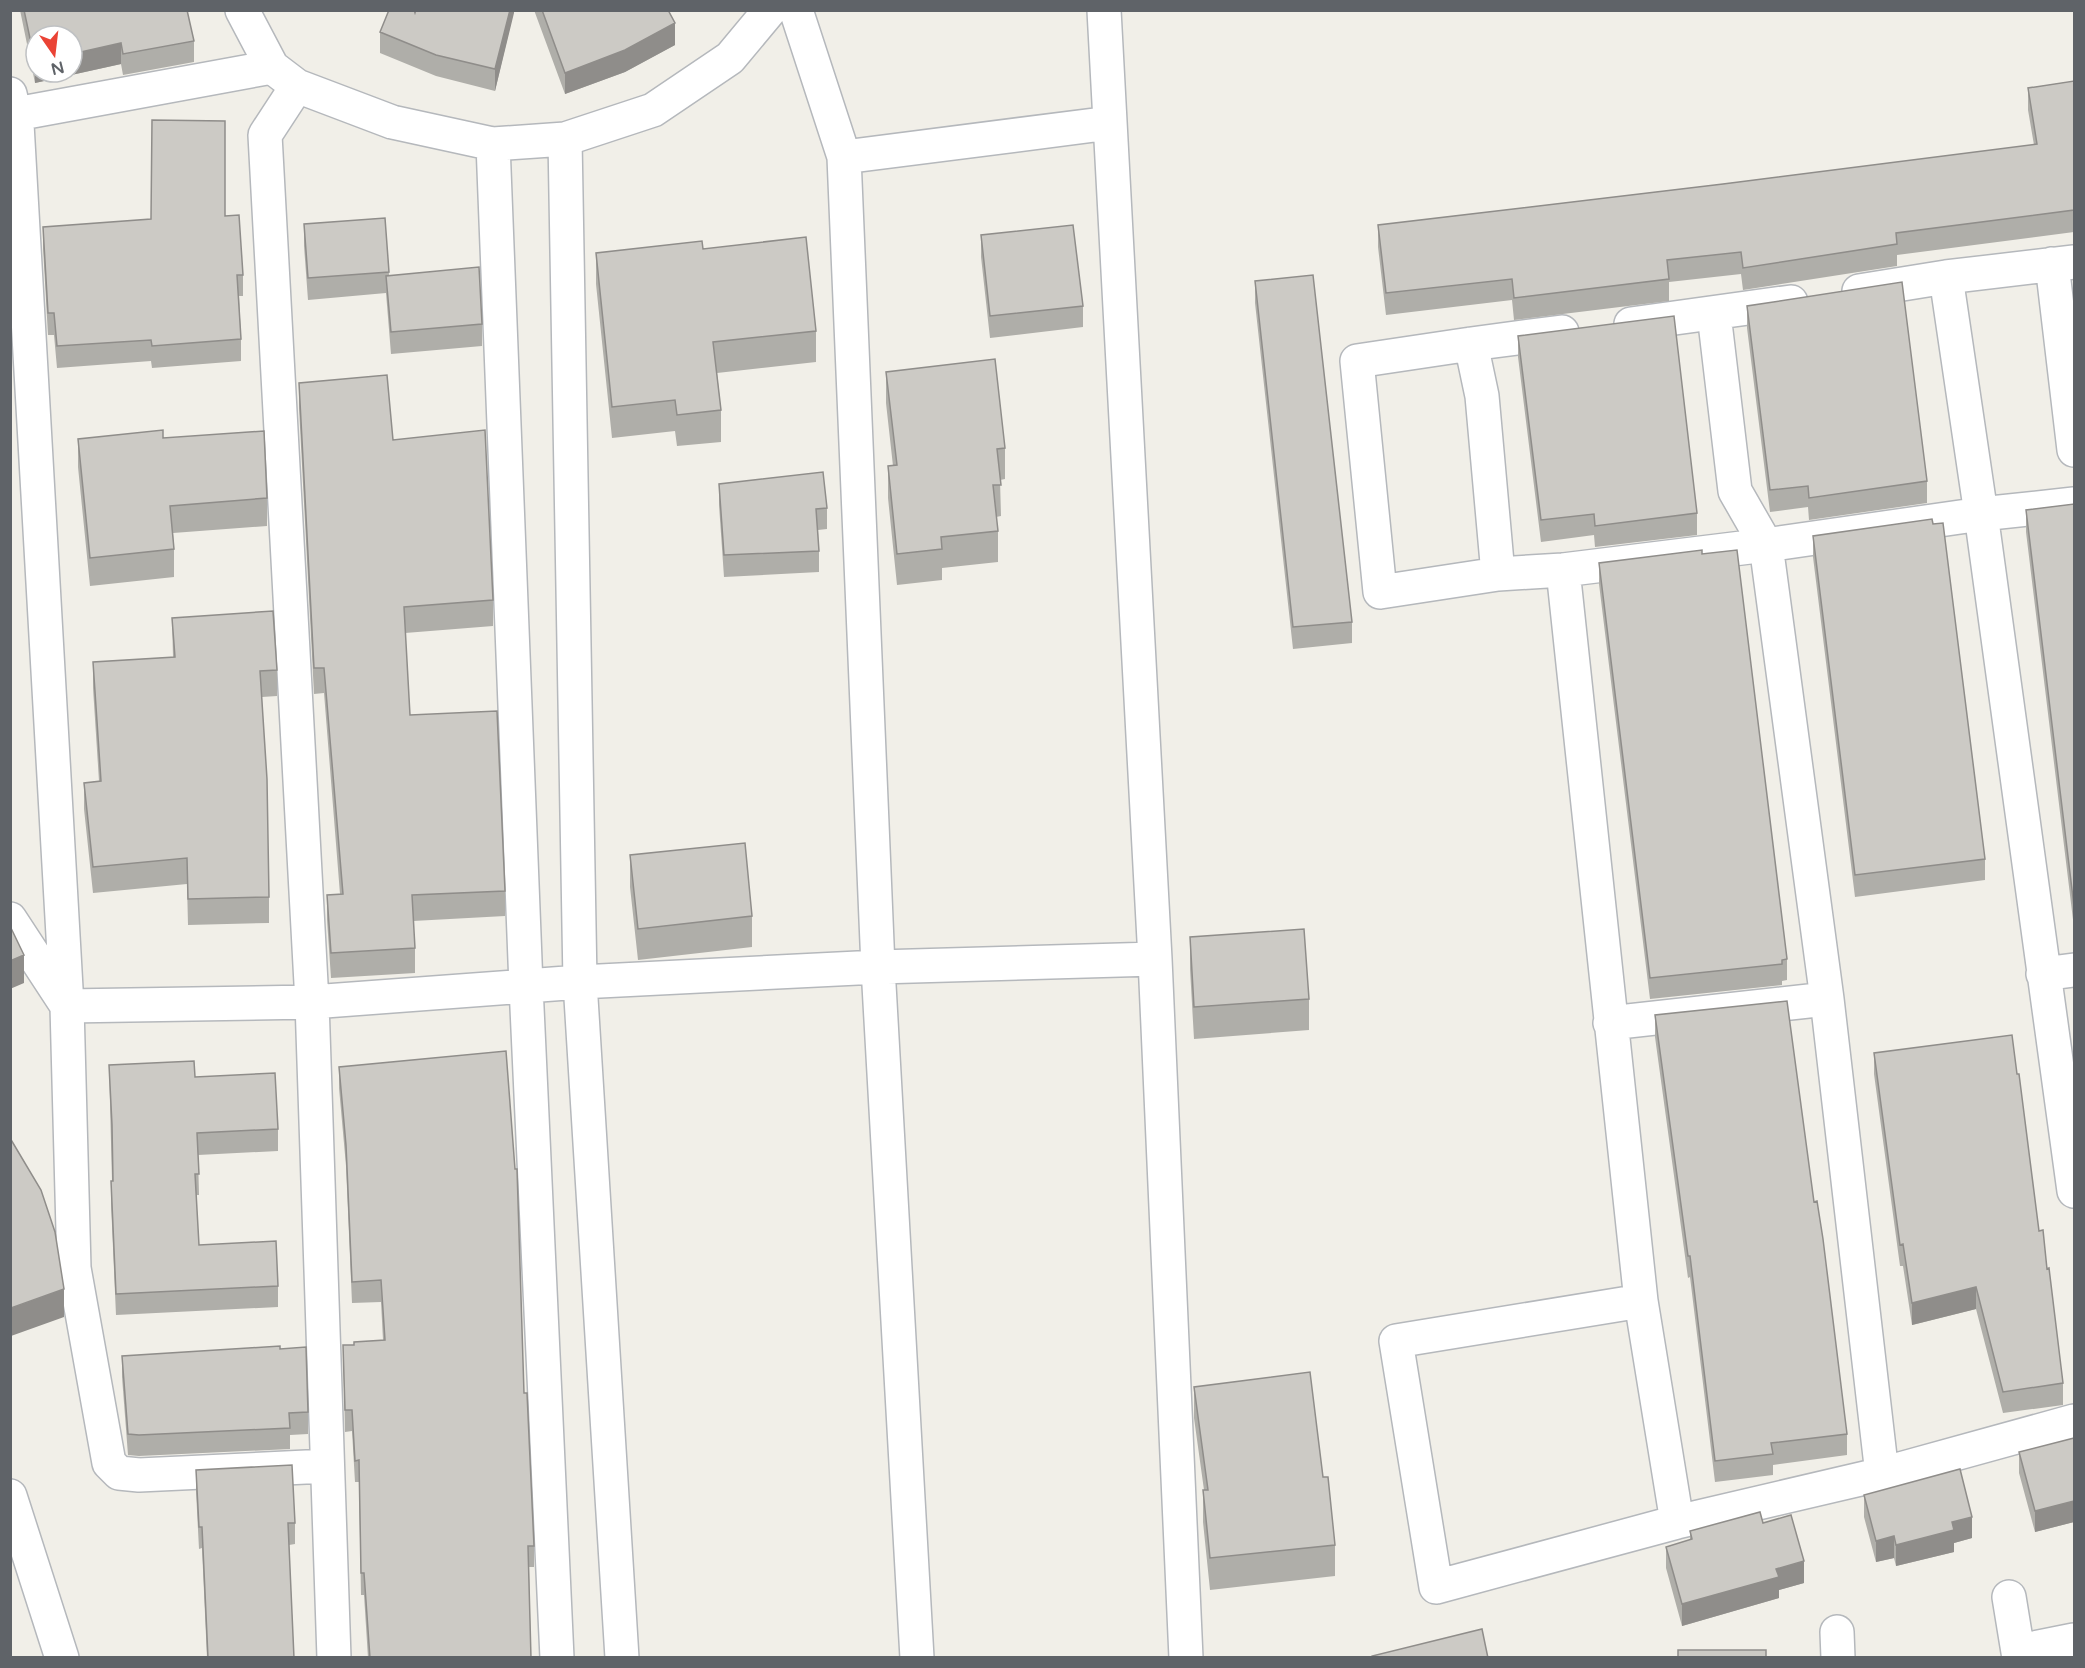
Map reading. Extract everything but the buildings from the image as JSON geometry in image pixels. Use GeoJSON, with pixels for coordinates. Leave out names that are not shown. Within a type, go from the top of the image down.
{"type":"FeatureCollection","features":[{"type":"Feature","properties":{"kind":"street"},"geometry":{"type":"LineString","coordinates":[[242,10],[285,77]]}},
{"type":"Feature","properties":{"kind":"street"},"geometry":{"type":"LineString","coordinates":[[327,1466],[139,1475],[119,1473],[109,1463],[74,1268],[67,1006],[22,430],[14,114],[285,77],[392,122],[493,144],[565,139],[653,110],[729,58],[770,10]]}},
{"type":"Feature","properties":{"kind":"street"},"geometry":{"type":"LineString","coordinates":[[796,10],[844,157],[878,967],[917,1658]]}},
{"type":"Feature","properties":{"kind":"street"},"geometry":{"type":"LineString","coordinates":[[1104,10],[1155,959],[1186,1658]]}},
{"type":"Feature","properties":{"kind":"street"},"geometry":{"type":"LineString","coordinates":[[285,77],[265,135],[312,1002],[334,1658]]}},
{"type":"Feature","properties":{"kind":"street"},"geometry":{"type":"LineString","coordinates":[[844,157],[1110,123]]}},
{"type":"Feature","properties":{"kind":"street"},"geometry":{"type":"LineString","coordinates":[[565,139],[580,982],[622,1658]]}},
{"type":"Feature","properties":{"kind":"street"},"geometry":{"type":"LineString","coordinates":[[493,144],[526,986],[557,1658]]}},
{"type":"Feature","properties":{"kind":"street"},"geometry":{"type":"LineString","coordinates":[[2074,450],[2063,263],[1946,277],[1714,314],[1471,344],[1357,361],[1380,592],[1498,573],[1563,570],[1766,546],[1982,514],[2074,504]]}},
{"type":"Feature","properties":{"kind":"street"},"geometry":{"type":"LineString","coordinates":[[1946,277],[1982,514],[2059,972],[2074,1191]]}},
{"type":"Feature","properties":{"kind":"street"},"geometry":{"type":"LineString","coordinates":[[1714,314],[1735,491],[1766,546],[1827,999],[1882,1474]]}},
{"type":"Feature","properties":{"kind":"street"},"geometry":{"type":"LineString","coordinates":[[1471,344],[1482,396],[1498,573]]}},
{"type":"Feature","properties":{"kind":"street"},"geometry":{"type":"LineString","coordinates":[[1563,570],[1641,1301],[1677,1522]]}},
{"type":"Feature","properties":{"kind":"street"},"geometry":{"type":"LineString","coordinates":[[10,919],[67,1006]]}},
{"type":"Feature","properties":{"kind":"street"},"geometry":{"type":"LineString","coordinates":[[67,1006],[312,1002],[580,982],[878,967],[1155,959]]}},
{"type":"Feature","properties":{"kind":"street"},"geometry":{"type":"LineString","coordinates":[[1610,1023],[1827,999]]}},
{"type":"Feature","properties":{"kind":"street"},"geometry":{"type":"LineString","coordinates":[[1641,1301],[1396,1341],[1436,1587],[1677,1522],[1882,1474],[2074,1421]]}},
{"type":"Feature","properties":{"kind":"street"},"geometry":{"type":"LineString","coordinates":[[10,1496],[62,1658]]}},
{"type":"Feature","properties":{"kind":"street"},"geometry":{"type":"LineString","coordinates":[[2009,1597],[2019,1654],[2074,1640]]}}]}
